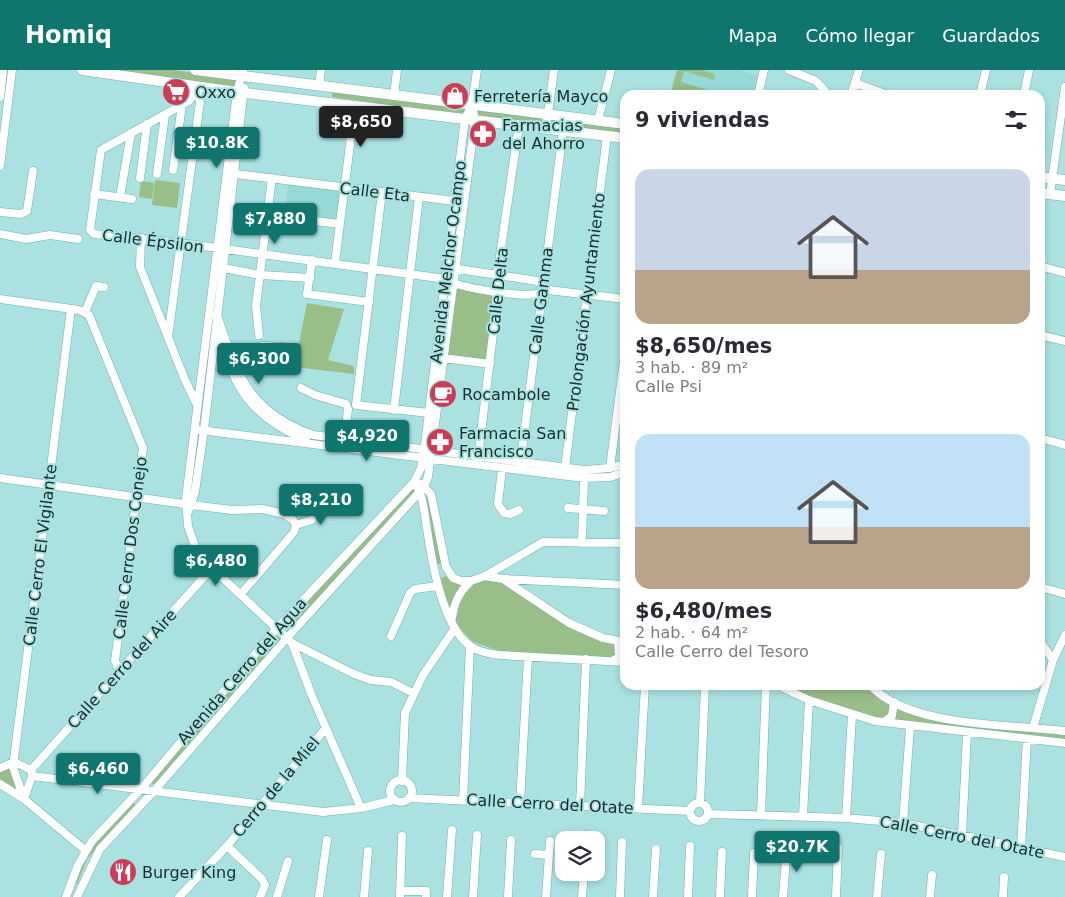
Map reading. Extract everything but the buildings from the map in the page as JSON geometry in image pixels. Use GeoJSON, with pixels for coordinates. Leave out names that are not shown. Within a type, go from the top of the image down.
{"type":"FeatureCollection","features":[{"type":"Feature","properties":{"kind":"main road"},"geometry":{"type":"LineString","coordinates":[[82,70],[198,89],[355,105],[620,137]]}},
{"type":"Feature","properties":{"kind":"main road"},"geometry":{"type":"LineString","coordinates":[[194,70],[243,73],[394,96],[620,123]]}},
{"type":"Feature","properties":{"kind":"main road"},"geometry":{"type":"LineString","coordinates":[[1045,177],[1065,180]]}},
{"type":"Feature","properties":{"kind":"main road"},"geometry":{"type":"LineString","coordinates":[[1045,194],[1065,196]]}},
{"type":"Feature","properties":{"kind":"street"},"geometry":{"type":"LineString","coordinates":[[0,96],[3,70]]}},
{"type":"Feature","properties":{"kind":"street"},"geometry":{"type":"LineString","coordinates":[[0,166],[12,70]]}},
{"type":"Feature","properties":{"kind":"street"},"geometry":{"type":"LineString","coordinates":[[319,86],[321,70]]}},
{"type":"Feature","properties":{"kind":"street"},"geometry":{"type":"LineString","coordinates":[[394,96],[397,70]]}},
{"type":"Feature","properties":{"kind":"street","name":"Avenida Melchor Ocampo"},"geometry":{"type":"LineString","coordinates":[[427,455],[429,413],[451,268],[477,70]]}},
{"type":"Feature","properties":{"kind":"street"},"geometry":{"type":"LineString","coordinates":[[546,128],[554,70]]}},
{"type":"Feature","properties":{"kind":"street"},"geometry":{"type":"LineString","coordinates":[[598,120],[611,70]]}},
{"type":"Feature","properties":{"kind":"street"},"geometry":{"type":"LineString","coordinates":[[759,90],[764,70]]}},
{"type":"Feature","properties":{"kind":"street"},"geometry":{"type":"LineString","coordinates":[[792,70],[816,81],[824,90]]}},
{"type":"Feature","properties":{"kind":"street"},"geometry":{"type":"LineString","coordinates":[[853,90],[859,70]]}},
{"type":"Feature","properties":{"kind":"street"},"geometry":{"type":"LineString","coordinates":[[981,90],[986,70]]}},
{"type":"Feature","properties":{"kind":"street"},"geometry":{"type":"LineString","coordinates":[[1025,90],[1029,70]]}},
{"type":"Feature","properties":{"kind":"street"},"geometry":{"type":"LineString","coordinates":[[188,505],[195,492],[204,430],[202,408],[243,73]]}},
{"type":"Feature","properties":{"kind":"street"},"geometry":{"type":"LineString","coordinates":[[855,83],[874,90]]}},
{"type":"Feature","properties":{"kind":"street"},"geometry":{"type":"LineString","coordinates":[[1045,194],[1052,178],[1065,87]]}},
{"type":"Feature","properties":{"kind":"street"},"geometry":{"type":"LineString","coordinates":[[132,198],[94,194],[101,150],[182,105],[194,97],[198,89]]}},
{"type":"Feature","properties":{"kind":"street"},"geometry":{"type":"LineString","coordinates":[[168,337],[200,102],[198,89]]}},
{"type":"Feature","properties":{"kind":"street"},"geometry":{"type":"LineString","coordinates":[[241,92],[236,174],[222,250],[224,268],[213,314],[238,387],[262,413],[289,432],[314,444]]}},
{"type":"Feature","properties":{"kind":"street"},"geometry":{"type":"LineString","coordinates":[[173,170],[182,105]]}},
{"type":"Feature","properties":{"kind":"street"},"geometry":{"type":"LineString","coordinates":[[335,263],[355,105]]}},
{"type":"Feature","properties":{"kind":"street"},"geometry":{"type":"LineString","coordinates":[[157,174],[164,115]]}},
{"type":"Feature","properties":{"kind":"street","name":"Avenida Melchor Ocampo"},"geometry":{"type":"LineString","coordinates":[[451,268],[455,201],[470,119]]}},
{"type":"Feature","properties":{"kind":"street"},"geometry":{"type":"LineString","coordinates":[[140,178],[147,124]]}},
{"type":"Feature","properties":{"kind":"street","name":"Calle Delta"},"geometry":{"type":"LineString","coordinates":[[478,458],[490,364],[498,276],[519,125]]}},
{"type":"Feature","properties":{"kind":"street","name":"Calle Gamma"},"geometry":{"type":"LineString","coordinates":[[520,467],[563,130]]}},
{"type":"Feature","properties":{"kind":"street"},"geometry":{"type":"LineString","coordinates":[[120,197],[131,133]]}},
{"type":"Feature","properties":{"kind":"street","name":"Prolongación Ayuntamiento"},"geometry":{"type":"LineString","coordinates":[[565,468],[607,136]]}},
{"type":"Feature","properties":{"kind":"street"},"geometry":{"type":"LineString","coordinates":[[0,212],[21,214],[27,211],[33,171]]}},
{"type":"Feature","properties":{"kind":"street","name":"Calle Eta"},"geometry":{"type":"LineString","coordinates":[[236,174],[455,201]]}},
{"type":"Feature","properties":{"kind":"street"},"geometry":{"type":"LineString","coordinates":[[259,335],[256,306],[272,178]]}},
{"type":"Feature","properties":{"kind":"street"},"geometry":{"type":"LineString","coordinates":[[382,192],[356,405],[429,413]]}},
{"type":"Feature","properties":{"kind":"street","name":"Calle Épsilon"},"geometry":{"type":"LineString","coordinates":[[94,194],[90,224],[90,230],[94,234],[141,238],[222,250],[373,268],[497,291],[536,294],[544,289],[620,298]]}},
{"type":"Feature","properties":{"kind":"street"},"geometry":{"type":"LineString","coordinates":[[394,410],[419,197]]}},
{"type":"Feature","properties":{"kind":"street"},"geometry":{"type":"LineString","coordinates":[[268,215],[340,224]]}},
{"type":"Feature","properties":{"kind":"street"},"geometry":{"type":"LineString","coordinates":[[0,234],[26,239],[50,235],[78,239]]}},
{"type":"Feature","properties":{"kind":"street"},"geometry":{"type":"LineString","coordinates":[[141,238],[140,267],[168,337],[202,408],[195,429],[187,514],[191,540],[196,549],[212,568],[290,641],[354,674],[371,680],[390,682],[413,693]]}},
{"type":"Feature","properties":{"kind":"street"},"geometry":{"type":"LineString","coordinates":[[312,260],[307,294],[369,302]]}},
{"type":"Feature","properties":{"kind":"street"},"geometry":{"type":"LineString","coordinates":[[1045,267],[1065,273]]}},
{"type":"Feature","properties":{"kind":"street"},"geometry":{"type":"LineString","coordinates":[[224,268],[261,275],[310,278]]}},
{"type":"Feature","properties":{"kind":"street","name":"Calle Épsilon"},"geometry":{"type":"LineString","coordinates":[[451,268],[538,281],[544,289]]}},
{"type":"Feature","properties":{"kind":"street","name":"Avenida Melchor Ocampo"},"geometry":{"type":"LineString","coordinates":[[427,455],[443,358],[449,281]]}},
{"type":"Feature","properties":{"kind":"street"},"geometry":{"type":"LineString","coordinates":[[0,299],[85,312],[96,286],[104,287]]}},
{"type":"Feature","properties":{"kind":"street","name":"Calle Cerro El Vigilante"},"geometry":{"type":"LineString","coordinates":[[24,799],[14,772],[14,762],[71,309]]}},
{"type":"Feature","properties":{"kind":"street","name":"Calle Cerro Dos Conejo"},"geometry":{"type":"LineString","coordinates":[[85,312],[92,320],[143,448],[115,661],[116,667],[120,671]]}},
{"type":"Feature","properties":{"kind":"street"},"geometry":{"type":"LineString","coordinates":[[211,326],[244,384],[264,408],[302,431],[343,444]]}},
{"type":"Feature","properties":{"kind":"street"},"geometry":{"type":"LineString","coordinates":[[1045,336],[1065,341]]}},
{"type":"Feature","properties":{"kind":"street"},"geometry":{"type":"LineString","coordinates":[[228,356],[262,346],[283,347]]}},
{"type":"Feature","properties":{"kind":"street"},"geometry":{"type":"LineString","coordinates":[[443,358],[490,364]]}},
{"type":"Feature","properties":{"kind":"street"},"geometry":{"type":"LineString","coordinates":[[301,388],[315,395],[344,403],[348,409],[343,444]]}},
{"type":"Feature","properties":{"kind":"street"},"geometry":{"type":"LineString","coordinates":[[610,468],[620,391]]}},
{"type":"Feature","properties":{"kind":"street"},"geometry":{"type":"LineString","coordinates":[[195,429],[314,444],[343,444],[427,455],[502,469],[520,467],[610,468],[620,465]]}},
{"type":"Feature","properties":{"kind":"street"},"geometry":{"type":"LineString","coordinates":[[1045,439],[1065,445]]}},
{"type":"Feature","properties":{"kind":"street"},"geometry":{"type":"LineString","coordinates":[[427,455],[478,458],[584,478],[610,477],[620,474]]}},
{"type":"Feature","properties":{"kind":"street","name":"Avenida Cerro del Agua"},"geometry":{"type":"LineString","coordinates":[[77,897],[100,849],[290,641],[423,489],[428,477],[427,455]]}},
{"type":"Feature","properties":{"kind":"street","name":"Avenida Cerro del Agua"},"geometry":{"type":"LineString","coordinates":[[66,897],[85,850],[141,790],[277,628],[415,480],[427,455]]}},
{"type":"Feature","properties":{"kind":"street"},"geometry":{"type":"LineString","coordinates":[[502,469],[498,504],[504,513],[510,514],[519,510]]}},
{"type":"Feature","properties":{"kind":"street"},"geometry":{"type":"LineString","coordinates":[[428,477],[446,567],[453,578],[461,582],[485,576],[543,542],[620,543]]}},
{"type":"Feature","properties":{"kind":"street"},"geometry":{"type":"LineString","coordinates":[[0,478],[188,505],[232,510],[263,509],[284,514],[294,520],[296,526],[294,532],[241,594]]}},
{"type":"Feature","properties":{"kind":"street"},"geometry":{"type":"LineString","coordinates":[[582,543],[584,478]]}},
{"type":"Feature","properties":{"kind":"street"},"geometry":{"type":"LineString","coordinates":[[415,480],[423,489],[431,494]]}},
{"type":"Feature","properties":{"kind":"street"},"geometry":{"type":"LineString","coordinates":[[423,489],[434,570],[438,586],[454,625],[470,646],[484,653],[620,662]]}},
{"type":"Feature","properties":{"kind":"street"},"geometry":{"type":"LineString","coordinates":[[296,526],[312,520],[313,516],[309,506],[317,495]]}},
{"type":"Feature","properties":{"kind":"street"},"geometry":{"type":"LineString","coordinates":[[568,508],[604,511]]}},
{"type":"Feature","properties":{"kind":"street"},"geometry":{"type":"LineString","coordinates":[[434,570],[446,567]]}},
{"type":"Feature","properties":{"kind":"street","name":"Calle Cerro del Aire"},"geometry":{"type":"LineString","coordinates":[[32,773],[212,568]]}},
{"type":"Feature","properties":{"kind":"street"},"geometry":{"type":"LineString","coordinates":[[485,576],[503,579],[620,585]]}},
{"type":"Feature","properties":{"kind":"street"},"geometry":{"type":"LineString","coordinates":[[503,579],[569,623],[586,632],[620,641]]}},
{"type":"Feature","properties":{"kind":"street"},"geometry":{"type":"LineString","coordinates":[[402,781],[403,728],[406,713],[413,693],[454,625],[454,605],[463,588],[471,581]]}},
{"type":"Feature","properties":{"kind":"street"},"geometry":{"type":"LineString","coordinates":[[391,636],[410,593],[416,589],[438,586]]}},
{"type":"Feature","properties":{"kind":"street"},"geometry":{"type":"LineString","coordinates":[[1045,588],[1065,594]]}},
{"type":"Feature","properties":{"kind":"street"},"geometry":{"type":"LineString","coordinates":[[1045,687],[1053,660],[1065,635]]}},
{"type":"Feature","properties":{"kind":"street"},"geometry":{"type":"LineString","coordinates":[[290,641],[362,808]]}},
{"type":"Feature","properties":{"kind":"street"},"geometry":{"type":"LineString","coordinates":[[463,800],[470,646]]}},
{"type":"Feature","properties":{"kind":"street"},"geometry":{"type":"LineString","coordinates":[[1045,648],[1053,660]]}},
{"type":"Feature","properties":{"kind":"street"},"geometry":{"type":"LineString","coordinates":[[614,661],[620,652]]}},
{"type":"Feature","properties":{"kind":"street"},"geometry":{"type":"LineString","coordinates":[[520,803],[528,657]]}},
{"type":"Feature","properties":{"kind":"street"},"geometry":{"type":"LineString","coordinates":[[580,806],[586,659]]}},
{"type":"Feature","properties":{"kind":"street"},"geometry":{"type":"LineString","coordinates":[[638,808],[645,690]]}},
{"type":"Feature","properties":{"kind":"street"},"geometry":{"type":"LineString","coordinates":[[700,803],[705,690]]}},
{"type":"Feature","properties":{"kind":"street"},"geometry":{"type":"LineString","coordinates":[[761,815],[766,690]]}},
{"type":"Feature","properties":{"kind":"street"},"geometry":{"type":"LineString","coordinates":[[788,690],[809,700],[852,715],[910,727],[1065,743]]}},
{"type":"Feature","properties":{"kind":"street"},"geometry":{"type":"LineString","coordinates":[[877,690],[894,702],[938,718],[1065,731]]}},
{"type":"Feature","properties":{"kind":"street"},"geometry":{"type":"LineString","coordinates":[[1033,728],[1044,690]]}},
{"type":"Feature","properties":{"kind":"street"},"geometry":{"type":"LineString","coordinates":[[803,816],[809,700]]}},
{"type":"Feature","properties":{"kind":"street"},"geometry":{"type":"LineString","coordinates":[[884,722],[892,716],[894,702]]}},
{"type":"Feature","properties":{"kind":"street"},"geometry":{"type":"LineString","coordinates":[[846,818],[852,715]]}},
{"type":"Feature","properties":{"kind":"street"},"geometry":{"type":"LineString","coordinates":[[904,823],[910,727]]}},
{"type":"Feature","properties":{"kind":"street","name":"Cerro de la Miel"},"geometry":{"type":"LineString","coordinates":[[179,897],[227,846],[326,728]]}},
{"type":"Feature","properties":{"kind":"street"},"geometry":{"type":"LineString","coordinates":[[1054,742],[1056,730]]}},
{"type":"Feature","properties":{"kind":"street"},"geometry":{"type":"LineString","coordinates":[[962,836],[967,733]]}},
{"type":"Feature","properties":{"kind":"street"},"geometry":{"type":"LineString","coordinates":[[1022,848],[1027,740]]}},
{"type":"Feature","properties":{"kind":"street"},"geometry":{"type":"LineString","coordinates":[[0,768],[14,762],[32,773],[141,790],[323,812],[362,808],[394,800],[402,802],[409,798],[411,787],[402,781],[394,783],[390,793],[394,800]]}},
{"type":"Feature","properties":{"kind":"street"},"geometry":{"type":"LineString","coordinates":[[24,799],[32,773]]}},
{"type":"Feature","properties":{"kind":"street"},"geometry":{"type":"LineString","coordinates":[[0,784],[24,799],[85,850]]}},
{"type":"Feature","properties":{"kind":"street","name":"Calle Cerro del Otate"},"geometry":{"type":"LineString","coordinates":[[409,798],[690,811]]}},
{"type":"Feature","properties":{"kind":"street"},"geometry":{"type":"LineString","coordinates":[[700,803],[706,806],[708,814],[705,819],[699,822],[692,818],[690,811],[693,805],[700,803]]}},
{"type":"Feature","properties":{"kind":"street","name":"Calle Cerro del Otate"},"geometry":{"type":"LineString","coordinates":[[708,814],[803,816],[904,823],[1065,857]]}},
{"type":"Feature","properties":{"kind":"street"},"geometry":{"type":"LineString","coordinates":[[697,831],[699,822]]}},
{"type":"Feature","properties":{"kind":"street"},"geometry":{"type":"LineString","coordinates":[[447,897],[452,830]]}},
{"type":"Feature","properties":{"kind":"street"},"geometry":{"type":"LineString","coordinates":[[473,897],[477,835]]}},
{"type":"Feature","properties":{"kind":"street"},"geometry":{"type":"LineString","coordinates":[[402,836],[400,894],[426,891],[426,897]]}},
{"type":"Feature","properties":{"kind":"street"},"geometry":{"type":"LineString","coordinates":[[319,897],[327,840]]}},
{"type":"Feature","properties":{"kind":"street"},"geometry":{"type":"LineString","coordinates":[[508,897],[511,840]]}},
{"type":"Feature","properties":{"kind":"street"},"geometry":{"type":"LineString","coordinates":[[546,897],[550,841]]}},
{"type":"Feature","properties":{"kind":"street"},"geometry":{"type":"LineString","coordinates":[[620,897],[622,842]]}},
{"type":"Feature","properties":{"kind":"street","name":"Cerro de la Miel"},"geometry":{"type":"LineString","coordinates":[[227,846],[262,879],[265,885],[260,897]]}},
{"type":"Feature","properties":{"kind":"street"},"geometry":{"type":"LineString","coordinates":[[688,897],[690,846]]}},
{"type":"Feature","properties":{"kind":"street"},"geometry":{"type":"LineString","coordinates":[[784,897],[787,846]]}},
{"type":"Feature","properties":{"kind":"street"},"geometry":{"type":"LineString","coordinates":[[836,897],[838,848]]}},
{"type":"Feature","properties":{"kind":"street"},"geometry":{"type":"LineString","coordinates":[[653,897],[656,850]]}},
{"type":"Feature","properties":{"kind":"street"},"geometry":{"type":"LineString","coordinates":[[364,897],[368,851]]}},
{"type":"Feature","properties":{"kind":"street"},"geometry":{"type":"LineString","coordinates":[[720,897],[722,852]]}},
{"type":"Feature","properties":{"kind":"street"},"geometry":{"type":"LineString","coordinates":[[752,897],[754,853]]}},
{"type":"Feature","properties":{"kind":"street"},"geometry":{"type":"LineString","coordinates":[[535,854],[549,855]]}},
{"type":"Feature","properties":{"kind":"street"},"geometry":{"type":"LineString","coordinates":[[877,897],[881,854]]}},
{"type":"Feature","properties":{"kind":"street"},"geometry":{"type":"LineString","coordinates":[[277,897],[288,861]]}},
{"type":"Feature","properties":{"kind":"street"},"geometry":{"type":"LineString","coordinates":[[930,897],[932,875]]}},
{"type":"Feature","properties":{"kind":"street"},"geometry":{"type":"LineString","coordinates":[[1003,897],[1004,877]]}},
{"type":"Feature","properties":{"kind":"street"},"geometry":{"type":"LineString","coordinates":[[582,897],[583,881]]}},
{"type":"Feature","properties":{"kind":"shaded area"},"geometry":{"type":"Polygon","coordinates":[[[107,70],[172,70],[236,78],[234,87],[107,70]]]}},
{"type":"Feature","properties":{"kind":"shaded area"},"geometry":{"type":"Polygon","coordinates":[[[677,70],[739,70],[760,76],[756,90],[671,90],[677,70]]]}},
{"type":"Feature","properties":{"kind":"shaded area"},"geometry":{"type":"Polygon","coordinates":[[[677,70],[701,70],[715,74],[714,80],[684,71],[681,82],[708,90],[671,90],[677,70]]]}},
{"type":"Feature","properties":{"kind":"shaded area"},"geometry":{"type":"Polygon","coordinates":[[[332,90],[466,108],[464,115],[332,97],[332,90]]]}},
{"type":"Feature","properties":{"kind":"shaded area"},"geometry":{"type":"Polygon","coordinates":[[[477,110],[542,117],[541,125],[478,117],[477,110]]]}},
{"type":"Feature","properties":{"kind":"shaded area"},"geometry":{"type":"Polygon","coordinates":[[[550,119],[620,127],[620,133],[549,124],[550,119]]]}},
{"type":"Feature","properties":{"kind":"shaded area"},"geometry":{"type":"Polygon","coordinates":[[[155,180],[180,183],[177,208],[152,205],[155,180]]]}},
{"type":"Feature","properties":{"kind":"shaded area"},"geometry":{"type":"Polygon","coordinates":[[[141,181],[154,183],[152,199],[139,197],[141,181]]]}},
{"type":"Feature","properties":{"kind":"shaded area"},"geometry":{"type":"Polygon","coordinates":[[[288,181],[344,188],[339,224],[285,217],[288,181]]]}},
{"type":"Feature","properties":{"kind":"shaded area"},"geometry":{"type":"Polygon","coordinates":[[[457,287],[491,291],[495,311],[489,361],[447,355],[457,287]]]}},
{"type":"Feature","properties":{"kind":"shaded area"},"geometry":{"type":"Polygon","coordinates":[[[307,303],[344,309],[328,360],[354,366],[354,374],[294,367],[307,303]]]}},
{"type":"Feature","properties":{"kind":"shaded area"},"geometry":{"type":"Polygon","coordinates":[[[414,487],[418,492],[289,631],[285,625],[414,487]]]}},
{"type":"Feature","properties":{"kind":"shaded area"},"geometry":{"type":"Polygon","coordinates":[[[426,495],[429,500],[442,563],[436,565],[426,495]]]}},
{"type":"Feature","properties":{"kind":"shaded area"},"geometry":{"type":"Polygon","coordinates":[[[446,576],[465,584],[452,601],[451,613],[440,579],[446,576]]]}},
{"type":"Feature","properties":{"kind":"shaded area"},"geometry":{"type":"Polygon","coordinates":[[[490,577],[503,581],[562,621],[620,640],[620,660],[528,656],[497,650],[473,642],[455,624],[454,611],[469,585],[490,577]]]}},
{"type":"Feature","properties":{"kind":"shaded area"},"geometry":{"type":"Polygon","coordinates":[[[277,636],[281,639],[155,784],[149,783],[277,636]]]}},
{"type":"Feature","properties":{"kind":"shaded area"},"geometry":{"type":"Polygon","coordinates":[[[794,690],[871,690],[939,720],[1065,731],[1065,742],[921,726],[850,711],[816,700],[794,690]]]}},
{"type":"Feature","properties":{"kind":"shaded area"},"geometry":{"type":"Polygon","coordinates":[[[9,767],[19,791],[0,779],[0,770],[9,767]]]}},
{"type":"Feature","properties":{"kind":"shaded area"},"geometry":{"type":"Polygon","coordinates":[[[133,802],[135,805],[87,859],[77,884],[75,883],[85,856],[133,802]]]}},
{"type":"Feature","properties":{"kind":"place","name":"Oxxo"},"geometry":{"type":"Point","coordinates":[176,92]}},
{"type":"Feature","properties":{"kind":"place","name":"Ferretería Mayco"},"geometry":{"type":"Point","coordinates":[455,96]}},
{"type":"Feature","properties":{"kind":"place","name":"Farmacias del Ahorro"},"geometry":{"type":"Point","coordinates":[483,134]}},
{"type":"Feature","properties":{"kind":"place","name":"Rocambole"},"geometry":{"type":"Point","coordinates":[443,394]}},
{"type":"Feature","properties":{"kind":"place","name":"Farmacia San Francisco"},"geometry":{"type":"Point","coordinates":[440,442]}},
{"type":"Feature","properties":{"kind":"place","name":"Burger King"},"geometry":{"type":"Point","coordinates":[123,872]}}]}
